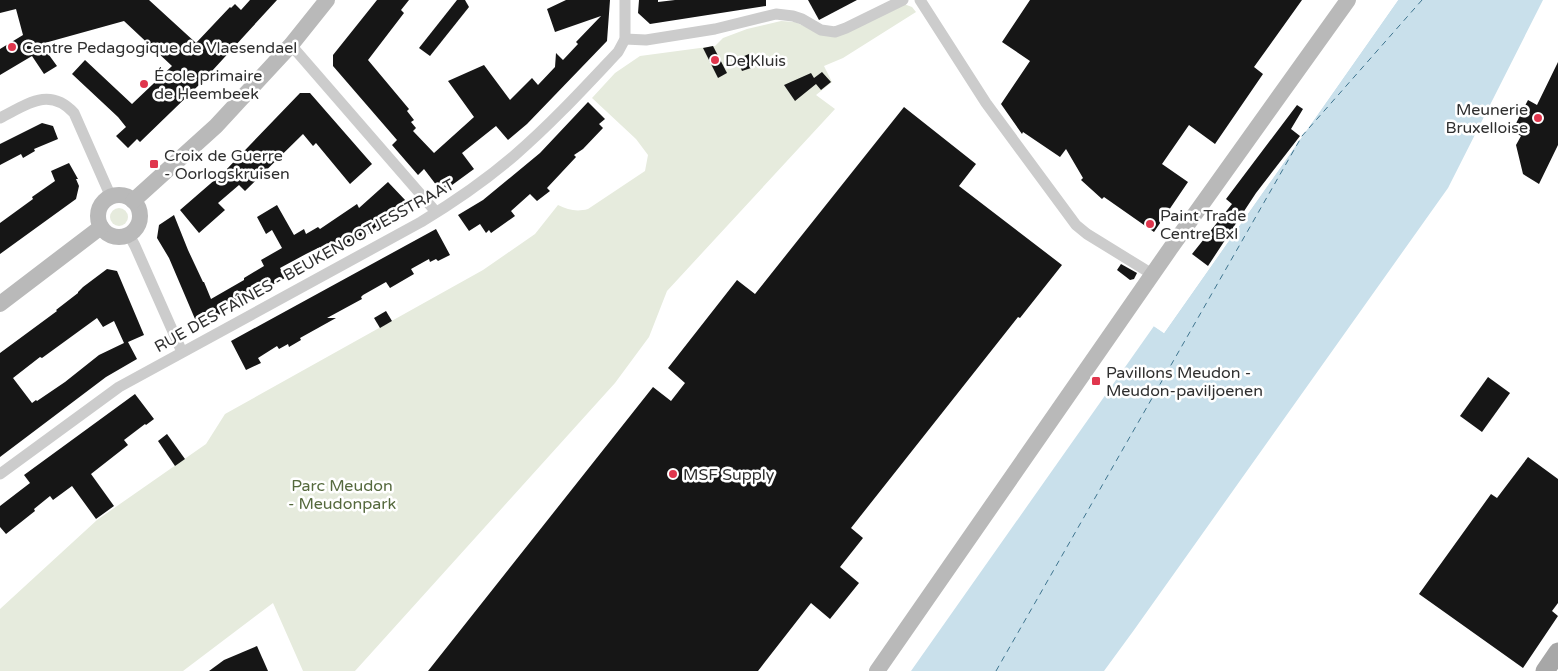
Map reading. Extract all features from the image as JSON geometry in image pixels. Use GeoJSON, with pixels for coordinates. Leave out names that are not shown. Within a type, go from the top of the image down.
{"type":"FeatureCollection","features":[{"type":"Feature","properties":{"kind":"main road"},"geometry":{"type":"LineString","coordinates":[[133,201],[216,126],[291,45],[327,0]]}},
{"type":"Feature","properties":{"kind":"main road"},"geometry":{"type":"LineString","coordinates":[[877,671],[1152,274],[1348,0]]}},
{"type":"Feature","properties":{"kind":"main road"},"geometry":{"type":"LineString","coordinates":[[120,195],[133,201],[137,205],[140,216],[137,227],[129,235],[123,237],[111,236],[101,227],[98,218],[99,210],[104,202],[110,197],[120,195]]}},
{"type":"Feature","properties":{"kind":"main road"},"geometry":{"type":"LineString","coordinates":[[0,304],[101,227]]}},
{"type":"Feature","properties":{"kind":"main road"},"geometry":{"type":"LineString","coordinates":[[1545,671],[1558,652]]}},
{"type":"Feature","properties":{"kind":"street"},"geometry":{"type":"LineString","coordinates":[[625,0],[625,39],[646,40],[715,29],[776,14],[793,16],[821,30],[835,32],[903,0]]}},
{"type":"Feature","properties":{"kind":"street"},"geometry":{"type":"LineString","coordinates":[[920,0],[986,103],[1076,226],[1152,274]]}},
{"type":"Feature","properties":{"kind":"street","name":"RUE DES FAÎNES - BEUKENOOTJESSTRAAT"},"geometry":{"type":"LineString","coordinates":[[0,474],[108,393],[436,212],[482,181],[537,135],[618,52],[625,39]]}},
{"type":"Feature","properties":{"kind":"street"},"geometry":{"type":"LineString","coordinates":[[291,45],[436,212]]}},
{"type":"Feature","properties":{"kind":"street"},"geometry":{"type":"LineString","coordinates":[[0,118],[34,101],[48,98],[63,103],[74,113],[110,197]]}},
{"type":"Feature","properties":{"kind":"street"},"geometry":{"type":"LineString","coordinates":[[129,235],[182,352]]}},
{"type":"Feature","properties":{"kind":"green space","name":"Parc Meudon - Meudonpark"},"geometry":{"type":"Polygon","coordinates":[[[904,4],[912,7],[916,12],[843,58],[824,66],[832,82],[816,95],[835,109],[667,291],[649,337],[615,383],[355,671],[303,671],[273,603],[183,671],[0,671],[0,609],[97,520],[206,444],[225,414],[483,270],[535,234],[558,205],[573,210],[588,209],[645,171],[648,155],[636,139],[592,98],[615,73],[640,56],[715,46],[723,38],[747,29],[781,21],[795,22],[822,34],[904,4]]]}},
{"type":"Feature","properties":{"kind":"green space"},"geometry":{"type":"Polygon","coordinates":[[[119,208],[125,211],[128,217],[125,223],[119,226],[113,223],[110,217],[113,211],[119,208]]]}},
{"type":"Feature","properties":{"kind":"water"},"geometry":{"type":"Polygon","coordinates":[[[1398,0],[1543,0],[1448,188],[1134,630],[1104,671],[911,671],[1154,326],[1164,333],[1398,0]]]}},
{"type":"Feature","properties":{"kind":"pier"},"geometry":{"type":"Polygon","coordinates":[[[1395,0],[1398,0],[1164,333],[1152,325],[1155,324],[1163,330],[1395,0]]]}},
{"type":"Feature","properties":{"kind":"building"},"geometry":{"type":"Polygon","coordinates":[[[0,0],[149,0],[196,43],[235,4],[241,10],[250,0],[277,0],[201,83],[140,142],[137,139],[128,148],[116,136],[126,127],[118,117],[72,74],[85,60],[132,104],[172,66],[124,21],[41,44],[57,66],[44,74],[32,56],[0,75],[0,49],[23,35],[16,9],[0,13],[0,0]]]}},
{"type":"Feature","properties":{"kind":"building"},"geometry":{"type":"Polygon","coordinates":[[[377,0],[409,0],[401,10],[404,13],[368,60],[409,109],[407,111],[414,120],[411,122],[416,128],[413,131],[434,153],[474,117],[448,81],[484,65],[510,100],[532,78],[538,85],[555,67],[556,53],[563,60],[578,44],[576,42],[601,16],[555,32],[547,9],[566,0],[610,0],[607,41],[527,124],[508,140],[496,126],[462,153],[474,169],[448,188],[437,186],[424,169],[418,175],[392,145],[397,140],[333,66],[333,55],[377,0]]]}},
{"type":"Feature","properties":{"kind":"building"},"geometry":{"type":"Polygon","coordinates":[[[457,0],[465,0],[469,7],[430,56],[419,48],[457,0]]]}},
{"type":"Feature","properties":{"kind":"building"},"geometry":{"type":"Polygon","coordinates":[[[639,0],[658,0],[658,2],[675,0],[766,0],[766,6],[650,24],[638,13],[639,0]]]}},
{"type":"Feature","properties":{"kind":"building"},"geometry":{"type":"Polygon","coordinates":[[[808,0],[857,0],[819,20],[808,0]]]}},
{"type":"Feature","properties":{"kind":"building"},"geometry":{"type":"Polygon","coordinates":[[[1030,0],[1302,0],[1254,67],[1263,74],[1215,144],[1189,125],[1162,164],[1188,182],[1154,232],[1104,197],[1102,199],[1081,180],[1083,178],[1066,149],[1060,157],[1023,132],[1022,134],[1001,104],[1030,61],[1002,42],[1030,0]]]}},
{"type":"Feature","properties":{"kind":"building","name":"De Kluis"},"geometry":{"type":"Polygon","coordinates":[[[713,46],[727,73],[718,78],[703,48],[713,46]]]}},
{"type":"Feature","properties":{"kind":"building"},"geometry":{"type":"Polygon","coordinates":[[[749,54],[754,67],[742,71],[737,59],[749,54]]]}},
{"type":"Feature","properties":{"kind":"building","name":"Meunerie Bruxelloise"},"geometry":{"type":"Polygon","coordinates":[[[1558,62],[1558,145],[1539,184],[1523,174],[1516,145],[1521,136],[1512,131],[1528,100],[1537,105],[1558,62]]]}},
{"type":"Feature","properties":{"kind":"building"},"geometry":{"type":"Polygon","coordinates":[[[822,72],[831,82],[821,90],[816,84],[795,101],[784,85],[811,73],[814,78],[822,72]]]}},
{"type":"Feature","properties":{"kind":"building"},"geometry":{"type":"Polygon","coordinates":[[[300,93],[310,93],[372,164],[350,184],[316,143],[313,146],[303,134],[245,191],[239,185],[218,203],[225,210],[199,233],[180,210],[225,171],[300,93]]]}},
{"type":"Feature","properties":{"kind":"building"},"geometry":{"type":"Polygon","coordinates":[[[588,102],[605,119],[599,124],[603,128],[583,149],[574,155],[576,157],[547,188],[550,191],[537,201],[530,194],[511,211],[515,216],[491,233],[489,230],[486,233],[480,224],[469,231],[458,215],[483,200],[540,153],[588,102]]]}},
{"type":"Feature","properties":{"kind":"building"},"geometry":{"type":"Polygon","coordinates":[[[1297,105],[1303,109],[1291,129],[1300,136],[1256,193],[1208,266],[1192,254],[1232,204],[1226,199],[1297,105]]]}},
{"type":"Feature","properties":{"kind":"building"},"geometry":{"type":"Polygon","coordinates":[[[904,107],[976,164],[959,186],[1062,265],[1020,318],[1018,317],[851,528],[863,538],[840,567],[859,583],[830,619],[811,603],[758,671],[428,671],[653,387],[671,401],[685,383],[668,368],[737,280],[755,294],[904,107]]]}},
{"type":"Feature","properties":{"kind":"building"},"geometry":{"type":"Polygon","coordinates":[[[42,123],[53,126],[58,139],[34,149],[35,151],[23,158],[21,154],[0,165],[0,144],[42,123]]]}},
{"type":"Feature","properties":{"kind":"building"},"geometry":{"type":"Polygon","coordinates":[[[69,163],[78,179],[76,179],[79,186],[76,199],[0,254],[0,223],[55,181],[51,171],[69,163]]]}},
{"type":"Feature","properties":{"kind":"building"},"geometry":{"type":"Polygon","coordinates":[[[388,182],[406,201],[402,215],[326,257],[320,247],[280,268],[285,278],[206,322],[195,319],[169,258],[157,238],[159,225],[174,215],[211,299],[264,266],[261,260],[282,248],[272,230],[266,234],[257,217],[277,205],[294,235],[304,229],[306,234],[318,227],[320,229],[357,204],[359,208],[388,182]]]}},
{"type":"Feature","properties":{"kind":"building"},"geometry":{"type":"Polygon","coordinates":[[[436,229],[450,255],[438,261],[436,259],[430,262],[429,259],[411,269],[414,274],[390,288],[386,282],[363,295],[362,299],[327,318],[336,318],[300,338],[301,340],[289,347],[288,344],[279,349],[277,346],[258,358],[261,363],[246,370],[231,341],[436,229]]]}},
{"type":"Feature","properties":{"kind":"building"},"geometry":{"type":"Polygon","coordinates":[[[1121,264],[1137,273],[1134,279],[1130,280],[1117,270],[1121,264]]]}},
{"type":"Feature","properties":{"kind":"building"},"geometry":{"type":"Polygon","coordinates":[[[107,269],[117,271],[144,335],[128,342],[137,359],[106,377],[0,457],[0,353],[57,311],[83,287],[107,269]],[[97,318],[13,378],[32,403],[65,382],[99,355],[124,343],[114,321],[103,327],[97,318]]]}},
{"type":"Feature","properties":{"kind":"building"},"geometry":{"type":"Polygon","coordinates":[[[386,311],[392,321],[380,328],[374,318],[386,311]]]}},
{"type":"Feature","properties":{"kind":"building"},"geometry":{"type":"Polygon","coordinates":[[[1488,377],[1510,393],[1482,432],[1460,416],[1488,377]]]}},
{"type":"Feature","properties":{"kind":"building"},"geometry":{"type":"Polygon","coordinates":[[[135,394],[154,419],[124,440],[128,445],[91,474],[114,506],[96,519],[72,486],[53,500],[50,496],[34,509],[35,511],[6,534],[0,527],[0,506],[30,483],[24,475],[135,394]]]}},
{"type":"Feature","properties":{"kind":"building"},"geometry":{"type":"Polygon","coordinates":[[[167,434],[185,459],[175,466],[158,441],[167,434]]]}},
{"type":"Feature","properties":{"kind":"building"},"geometry":{"type":"Polygon","coordinates":[[[1528,457],[1558,479],[1558,603],[1552,611],[1558,616],[1523,668],[1419,594],[1491,494],[1497,498],[1528,457]]]}},
{"type":"Feature","properties":{"kind":"building"},"geometry":{"type":"Polygon","coordinates":[[[257,646],[268,671],[209,671],[224,660],[257,646]]]}},
{"type":"Feature","properties":{"kind":"ferry route"},"geometry":{"type":"LineString","coordinates":[[996,671],[1302,136],[1422,0]]}},
{"type":"Feature","properties":{"kind":"place","name":"Centre Pedagogique de Vlaesendael"},"geometry":{"type":"Point","coordinates":[12,47]}},
{"type":"Feature","properties":{"kind":"place","name":"De Kluis"},"geometry":{"type":"Point","coordinates":[715,60]}},
{"type":"Feature","properties":{"kind":"place","name":"École primaire de Heembeek"},"geometry":{"type":"Point","coordinates":[144,84]}},
{"type":"Feature","properties":{"kind":"place","name":"Meunerie Bruxelloise"},"geometry":{"type":"Point","coordinates":[1538,118]}},
{"type":"Feature","properties":{"kind":"place","name":"Croix de Guerre - Oorlogskruisen"},"geometry":{"type":"Point","coordinates":[154,164]}},
{"type":"Feature","properties":{"kind":"place","name":"Paint Trade Centre Bxl"},"geometry":{"type":"Point","coordinates":[1150,224]}},
{"type":"Feature","properties":{"kind":"place","name":"Pavillons Meudon - Meudon-paviljoenen"},"geometry":{"type":"Point","coordinates":[1096,381]}},
{"type":"Feature","properties":{"kind":"place","name":"MSF Supply"},"geometry":{"type":"Point","coordinates":[673,474]}}]}
